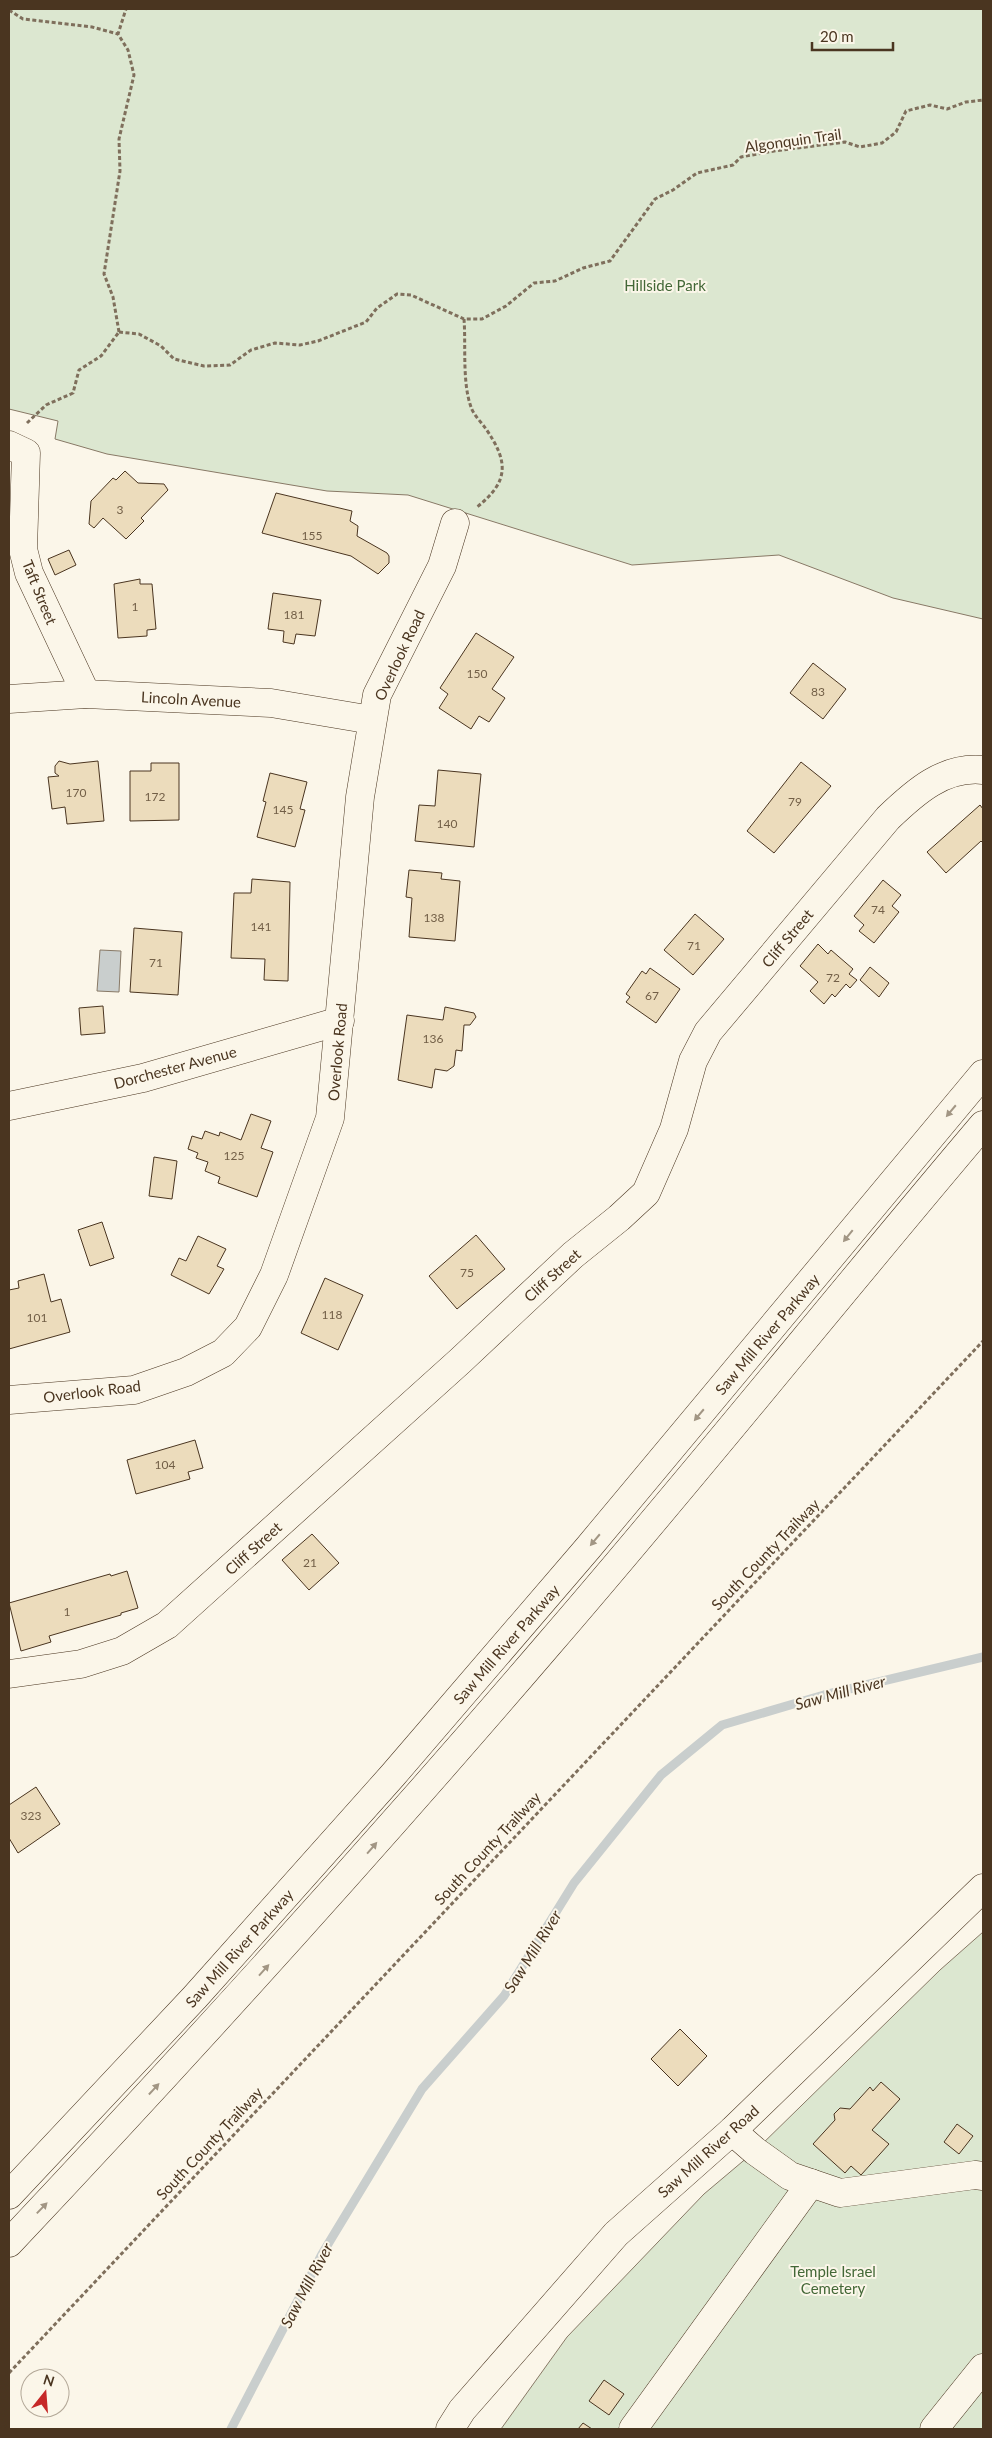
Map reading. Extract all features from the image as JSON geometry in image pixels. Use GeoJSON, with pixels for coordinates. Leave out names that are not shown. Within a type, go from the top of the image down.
{"type":"FeatureCollection","features":[{"type":"Feature","properties":{"kind":"main road","name":"Taft Street"},"geometry":{"type":"LineString","coordinates":[[16,448],[23,549],[29,573],[86,694]]}},
{"type":"Feature","properties":{"kind":"main road","name":"Overlook Road"},"geometry":{"type":"LineString","coordinates":[[9,1400],[134,1390],[186,1372],[223,1353],[248,1327],[274,1275],[330,1118],[360,797],[372,720],[378,696],[442,566],[455,523]]}},
{"type":"Feature","properties":{"kind":"main road","name":"Lincoln Avenue"},"geometry":{"type":"LineString","coordinates":[[9,699],[86,694],[271,703],[372,720]]}},
{"type":"Feature","properties":{"kind":"main road","name":"Cliff Street"},"geometry":{"type":"LineString","coordinates":[[9,1674],[81,1664],[122,1652],[167,1625],[453,1368],[573,1255],[619,1218],[646,1193],[674,1129],[693,1061],[708,1032],[888,818],[915,793],[945,774],[968,768],[983,770]]}},
{"type":"Feature","properties":{"kind":"main road","name":"Dorchester Avenue"},"geometry":{"type":"LineString","coordinates":[[9,1106],[143,1078],[340,1021]]}},
{"type":"Feature","properties":{"kind":"main road","name":"Saw Mill River Parkway"},"geometry":{"type":"LineString","coordinates":[[9,2195],[202,1990],[399,1768],[601,1533],[983,1074]]}},
{"type":"Feature","properties":{"kind":"main road"},"geometry":{"type":"LineString","coordinates":[[9,2243],[222,2015],[418,1796],[613,1569],[983,1124]]}},
{"type":"Feature","properties":{"kind":"main road","name":"Saw Mill River Road"},"geometry":{"type":"LineString","coordinates":[[450,2429],[462,2410],[616,2234],[732,2131],[983,1888]]}},
{"type":"Feature","properties":{"kind":"main road"},"geometry":{"type":"LineString","coordinates":[[732,2131],[755,2151],[790,2176],[840,2193],[975,2175],[983,2176]]}},
{"type":"Feature","properties":{"kind":"main road"},"geometry":{"type":"LineString","coordinates":[[633,2429],[811,2183]]}},
{"type":"Feature","properties":{"kind":"main road"},"geometry":{"type":"LineString","coordinates":[[934,2429],[983,2368]]}},
{"type":"Feature","properties":{"kind":"path"},"geometry":{"type":"LineString","coordinates":[[118,34],[126,9]]}},
{"type":"Feature","properties":{"kind":"path"},"geometry":{"type":"LineString","coordinates":[[9,10],[23,19],[92,27],[118,34],[128,50],[134,75],[119,139],[120,171],[104,274],[113,297],[119,332],[101,356],[79,370],[73,393],[46,405],[25,425],[16,448]]}},
{"type":"Feature","properties":{"kind":"path","name":"Algonquin Trail"},"geometry":{"type":"LineString","coordinates":[[464,319],[482,320],[506,306],[534,284],[555,281],[583,268],[610,260],[654,199],[673,190],[697,173],[733,165],[741,157],[845,142],[860,147],[882,143],[896,132],[906,111],[930,106],[947,109],[966,102],[983,100]]}},
{"type":"Feature","properties":{"kind":"path"},"geometry":{"type":"LineString","coordinates":[[119,332],[139,334],[161,346],[174,359],[204,366],[230,365],[251,350],[275,343],[300,345],[318,341],[366,322],[377,308],[397,294],[411,295],[464,319],[467,386],[471,408],[501,455],[503,471],[494,490],[479,506],[455,523]]}},
{"type":"Feature","properties":{"kind":"path","name":"South County Trailway"},"geometry":{"type":"LineString","coordinates":[[9,2373],[983,1341]]}},
{"type":"Feature","properties":{"kind":"green space","name":"Hillside Park"},"geometry":{"type":"Polygon","coordinates":[[[9,9],[983,9],[983,619],[893,598],[779,555],[632,565],[408,495],[327,491],[107,454],[55,439],[58,421],[9,409],[9,9]]]}},
{"type":"Feature","properties":{"kind":"green space","name":"Temple Israel Cemetery"},"geometry":{"type":"Polygon","coordinates":[[[983,1932],[983,2429],[501,2429],[567,2337],[704,2194],[755,2151],[940,1970],[983,1932]]]}},
{"type":"Feature","properties":{"kind":"shaded area"},"geometry":{"type":"Polygon","coordinates":[[[100,950],[121,951],[119,992],[97,991],[100,950]]]}},
{"type":"Feature","properties":{"kind":"building"},"geometry":{"type":"Polygon","coordinates":[[[125,471],[138,483],[164,484],[168,490],[141,518],[144,521],[126,539],[103,518],[94,528],[89,524],[91,501],[113,478],[116,480],[125,471]]]}},
{"type":"Feature","properties":{"kind":"building"},"geometry":{"type":"Polygon","coordinates":[[[276,493],[352,511],[350,521],[358,526],[357,536],[387,553],[389,563],[378,574],[351,556],[262,533],[276,493]]]}},
{"type":"Feature","properties":{"kind":"building"},"geometry":{"type":"Polygon","coordinates":[[[69,550],[76,565],[55,575],[48,559],[69,550]]]}},
{"type":"Feature","properties":{"kind":"building"},"geometry":{"type":"Polygon","coordinates":[[[140,579],[140,584],[152,584],[156,629],[147,630],[147,636],[118,638],[114,584],[140,579]]]}},
{"type":"Feature","properties":{"kind":"building"},"geometry":{"type":"Polygon","coordinates":[[[273,593],[321,600],[315,636],[296,634],[294,644],[283,642],[284,631],[268,629],[273,593]]]}},
{"type":"Feature","properties":{"kind":"building"},"geometry":{"type":"Polygon","coordinates":[[[476,633],[514,657],[492,689],[505,698],[489,722],[479,716],[471,729],[439,708],[448,694],[440,688],[476,633]]]}},
{"type":"Feature","properties":{"kind":"building"},"geometry":{"type":"Polygon","coordinates":[[[813,663],[846,689],[823,719],[790,693],[813,663]]]}},
{"type":"Feature","properties":{"kind":"building"},"geometry":{"type":"Polygon","coordinates":[[[59,761],[70,764],[98,761],[104,821],[67,824],[65,807],[52,809],[48,777],[59,776],[55,773],[55,766],[59,761]]]}},
{"type":"Feature","properties":{"kind":"building"},"geometry":{"type":"Polygon","coordinates":[[[801,762],[831,786],[774,853],[747,831],[801,762]]]}},
{"type":"Feature","properties":{"kind":"building"},"geometry":{"type":"Polygon","coordinates":[[[151,763],[179,763],[179,820],[130,821],[130,771],[151,771],[151,763]]]}},
{"type":"Feature","properties":{"kind":"building"},"geometry":{"type":"Polygon","coordinates":[[[438,770],[481,774],[474,847],[415,841],[419,805],[435,806],[438,770]]]}},
{"type":"Feature","properties":{"kind":"building"},"geometry":{"type":"Polygon","coordinates":[[[270,773],[307,782],[300,809],[305,810],[295,847],[257,837],[266,802],[263,801],[270,773]]]}},
{"type":"Feature","properties":{"kind":"building"},"geometry":{"type":"Polygon","coordinates":[[[980,805],[983,809],[983,843],[981,841],[946,873],[927,852],[980,805]]]}},
{"type":"Feature","properties":{"kind":"building"},"geometry":{"type":"Polygon","coordinates":[[[409,870],[442,873],[441,879],[460,881],[455,941],[409,937],[412,898],[406,897],[409,870]]]}},
{"type":"Feature","properties":{"kind":"building"},"geometry":{"type":"Polygon","coordinates":[[[252,879],[290,882],[288,981],[264,980],[265,959],[231,958],[234,893],[251,893],[252,879]]]}},
{"type":"Feature","properties":{"kind":"building"},"geometry":{"type":"Polygon","coordinates":[[[883,880],[901,895],[892,906],[899,912],[874,943],[859,931],[864,925],[854,916],[883,880]]]}},
{"type":"Feature","properties":{"kind":"building"},"geometry":{"type":"Polygon","coordinates":[[[695,914],[724,939],[693,975],[664,950],[695,914]]]}},
{"type":"Feature","properties":{"kind":"building"},"geometry":{"type":"Polygon","coordinates":[[[134,928],[182,932],[178,995],[130,992],[134,928]]]}},
{"type":"Feature","properties":{"kind":"building"},"geometry":{"type":"Polygon","coordinates":[[[818,944],[828,954],[831,950],[853,969],[849,974],[857,980],[850,988],[846,984],[835,997],[832,994],[824,1004],[810,991],[818,982],[800,966],[818,944]]]}},
{"type":"Feature","properties":{"kind":"building"},"geometry":{"type":"Polygon","coordinates":[[[870,967],[889,983],[879,997],[860,980],[870,967]]]}},
{"type":"Feature","properties":{"kind":"building"},"geometry":{"type":"Polygon","coordinates":[[[650,968],[680,989],[656,1023],[626,1002],[630,997],[626,994],[642,971],[646,974],[650,968]]]}},
{"type":"Feature","properties":{"kind":"building"},"geometry":{"type":"Polygon","coordinates":[[[103,1006],[105,1033],[81,1035],[79,1008],[103,1006]]]}},
{"type":"Feature","properties":{"kind":"building"},"geometry":{"type":"Polygon","coordinates":[[[445,1007],[474,1013],[476,1017],[470,1025],[464,1025],[462,1051],[456,1050],[454,1066],[447,1071],[435,1069],[432,1088],[398,1080],[407,1015],[443,1020],[445,1007]]]}},
{"type":"Feature","properties":{"kind":"building"},"geometry":{"type":"Polygon","coordinates":[[[251,1114],[271,1121],[261,1148],[273,1152],[257,1197],[218,1183],[220,1177],[205,1171],[208,1162],[196,1158],[198,1153],[188,1149],[192,1136],[202,1139],[205,1131],[219,1136],[220,1132],[241,1140],[251,1114]]]}},
{"type":"Feature","properties":{"kind":"building"},"geometry":{"type":"Polygon","coordinates":[[[154,1157],[177,1161],[172,1199],[149,1196],[154,1157]]]}},
{"type":"Feature","properties":{"kind":"building"},"geometry":{"type":"Polygon","coordinates":[[[102,1222],[114,1258],[90,1266],[78,1230],[102,1222]]]}},
{"type":"Feature","properties":{"kind":"building"},"geometry":{"type":"Polygon","coordinates":[[[476,1235],[505,1269],[457,1309],[429,1276],[476,1235]]]}},
{"type":"Feature","properties":{"kind":"building"},"geometry":{"type":"Polygon","coordinates":[[[198,1236],[226,1249],[217,1266],[224,1269],[209,1294],[171,1275],[179,1258],[186,1261],[198,1236]]]}},
{"type":"Feature","properties":{"kind":"building"},"geometry":{"type":"Polygon","coordinates":[[[44,1274],[51,1302],[61,1299],[70,1332],[9,1349],[9,1290],[19,1288],[18,1281],[44,1274]]]}},
{"type":"Feature","properties":{"kind":"building"},"geometry":{"type":"Polygon","coordinates":[[[325,1278],[363,1295],[338,1350],[301,1333],[325,1278]]]}},
{"type":"Feature","properties":{"kind":"building"},"geometry":{"type":"Polygon","coordinates":[[[195,1440],[203,1468],[188,1472],[190,1479],[136,1494],[127,1460],[195,1440]]]}},
{"type":"Feature","properties":{"kind":"building"},"geometry":{"type":"Polygon","coordinates":[[[312,1534],[339,1563],[309,1590],[282,1560],[312,1534]]]}},
{"type":"Feature","properties":{"kind":"building"},"geometry":{"type":"Polygon","coordinates":[[[127,1571],[138,1608],[121,1613],[121,1615],[49,1636],[51,1642],[21,1651],[9,1603],[110,1574],[111,1576],[127,1571]]]}},
{"type":"Feature","properties":{"kind":"building"},"geometry":{"type":"Polygon","coordinates":[[[36,1787],[60,1824],[18,1853],[9,1838],[9,1805],[36,1787]]]}},
{"type":"Feature","properties":{"kind":"building"},"geometry":{"type":"Polygon","coordinates":[[[680,2029],[707,2056],[678,2086],[651,2059],[680,2029]]]}},
{"type":"Feature","properties":{"kind":"building"},"geometry":{"type":"Polygon","coordinates":[[[881,2082],[900,2099],[872,2130],[889,2144],[861,2175],[851,2166],[845,2173],[813,2144],[835,2120],[834,2114],[840,2108],[850,2109],[870,2087],[873,2091],[881,2082]]]}},
{"type":"Feature","properties":{"kind":"building"},"geometry":{"type":"Polygon","coordinates":[[[957,2124],[973,2136],[959,2154],[944,2142],[957,2124]]]}},
{"type":"Feature","properties":{"kind":"building"},"geometry":{"type":"Polygon","coordinates":[[[604,2380],[624,2394],[609,2415],[589,2401],[604,2380]]]}},
{"type":"Feature","properties":{"kind":"building"},"geometry":{"type":"Polygon","coordinates":[[[583,2423],[592,2429],[578,2429],[583,2423]]]}},
{"type":"Feature","properties":{"kind":"waterway","name":"Saw Mill River"},"geometry":{"type":"LineString","coordinates":[[231,2429],[322,2254],[422,2089],[504,1996],[574,1883],[661,1775],[722,1725],[824,1695],[983,1657]]}}]}
